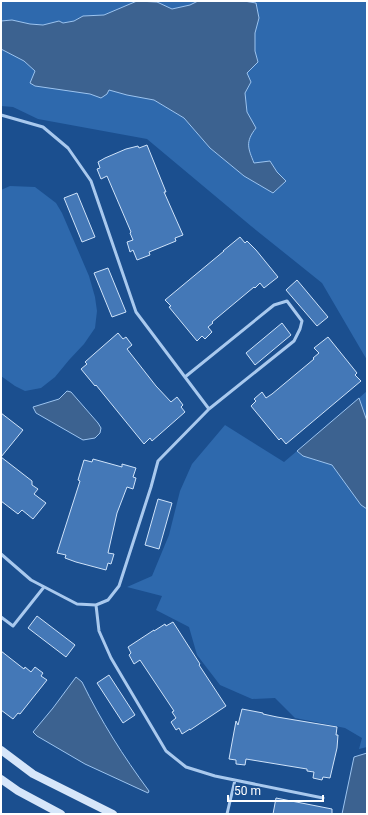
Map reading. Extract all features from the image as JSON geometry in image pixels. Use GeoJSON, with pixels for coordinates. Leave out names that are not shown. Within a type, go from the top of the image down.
{"type":"FeatureCollection","features":[{"type":"Feature","properties":{"kind":"street"},"geometry":{"type":"LineString","coordinates":[[1,750],[33,774],[113,814]]}},
{"type":"Feature","properties":{"kind":"street"},"geometry":{"type":"LineString","coordinates":[[1,779],[18,791],[60,814]]}},
{"type":"Feature","properties":{"kind":"lane"},"geometry":{"type":"LineString","coordinates":[[1,115],[43,127],[68,148],[91,181],[136,312],[209,408]]}},
{"type":"Feature","properties":{"kind":"lane"},"geometry":{"type":"LineString","coordinates":[[1,554],[31,580],[77,604],[96,605],[108,600],[119,586],[158,462],[209,408],[294,341],[300,329],[302,320],[287,301],[274,305],[186,377]]}},
{"type":"Feature","properties":{"kind":"lane"},"geometry":{"type":"LineString","coordinates":[[1,617],[13,626],[44,587]]}},
{"type":"Feature","properties":{"kind":"lane"},"geometry":{"type":"LineString","coordinates":[[96,605],[99,631],[111,658],[166,751],[186,767],[215,776],[323,798]]}},
{"type":"Feature","properties":{"kind":"lane"},"geometry":{"type":"LineString","coordinates":[[227,814],[235,780]]}},
{"type":"Feature","properties":{"kind":"shaded area"},"geometry":{"type":"Polygon","coordinates":[[[1,1],[137,1],[104,15],[83,16],[74,21],[63,23],[59,21],[43,25],[12,20],[1,21],[1,1]]]}},
{"type":"Feature","properties":{"kind":"shaded area"},"geometry":{"type":"Polygon","coordinates":[[[137,1],[157,2],[172,9],[190,5],[198,1],[244,1],[256,3],[259,18],[255,33],[255,51],[258,62],[247,73],[251,82],[245,93],[247,112],[256,128],[250,137],[249,149],[254,163],[270,161],[277,172],[286,181],[273,193],[244,176],[210,148],[184,118],[154,100],[109,90],[107,94],[101,98],[90,94],[35,86],[30,83],[35,71],[24,61],[1,49],[1,21],[12,20],[43,25],[59,21],[63,23],[74,21],[83,16],[104,15],[137,1]]]}},
{"type":"Feature","properties":{"kind":"shaded area"},"geometry":{"type":"Polygon","coordinates":[[[153,1],[198,1],[190,5],[172,9],[153,1]]]}},
{"type":"Feature","properties":{"kind":"shaded area"},"geometry":{"type":"Polygon","coordinates":[[[244,1],[367,1],[367,360],[322,283],[147,139],[38,119],[13,107],[1,106],[1,49],[24,61],[35,71],[35,73],[101,98],[109,90],[154,100],[184,118],[210,148],[244,176],[273,193],[286,181],[277,172],[270,161],[254,163],[249,149],[250,137],[256,128],[247,112],[245,93],[251,82],[247,73],[258,62],[255,51],[255,33],[259,18],[256,3],[244,1]]]}},
{"type":"Feature","properties":{"kind":"shaded area"},"geometry":{"type":"Polygon","coordinates":[[[10,186],[35,187],[56,203],[62,213],[89,276],[97,311],[95,328],[84,344],[55,377],[41,388],[25,391],[1,376],[1,190],[10,186]]]}},
{"type":"Feature","properties":{"kind":"shaded area"},"geometry":{"type":"Polygon","coordinates":[[[67,391],[71,392],[101,428],[100,433],[95,438],[83,440],[36,413],[33,407],[59,399],[67,391]]]}},
{"type":"Feature","properties":{"kind":"shaded area"},"geometry":{"type":"Polygon","coordinates":[[[367,391],[367,421],[359,398],[367,391]]]}},
{"type":"Feature","properties":{"kind":"shaded area"},"geometry":{"type":"Polygon","coordinates":[[[359,398],[367,421],[367,509],[361,505],[332,465],[303,456],[297,451],[359,398]]]}},
{"type":"Feature","properties":{"kind":"shaded area"},"geometry":{"type":"Polygon","coordinates":[[[225,425],[284,462],[297,451],[303,456],[332,465],[361,505],[367,509],[367,747],[359,749],[362,738],[345,728],[295,718],[275,698],[252,699],[220,685],[197,655],[189,627],[156,610],[162,596],[127,587],[152,576],[169,535],[180,491],[192,464],[225,425]]]}},
{"type":"Feature","properties":{"kind":"shaded area"},"geometry":{"type":"Polygon","coordinates":[[[76,677],[82,682],[121,751],[149,791],[148,793],[85,764],[37,736],[33,732],[76,677]]]}},
{"type":"Feature","properties":{"kind":"shaded area"},"geometry":{"type":"Polygon","coordinates":[[[367,753],[367,814],[342,814],[354,757],[367,753]]]}},
{"type":"Feature","properties":{"kind":"building"},"geometry":{"type":"Polygon","coordinates":[[[147,145],[166,192],[164,192],[183,235],[175,238],[176,241],[149,252],[150,255],[137,260],[133,250],[130,252],[127,242],[133,240],[130,233],[131,232],[107,176],[101,179],[97,169],[100,168],[98,162],[105,158],[126,149],[138,146],[139,148],[147,145]]]}},
{"type":"Feature","properties":{"kind":"building"},"geometry":{"type":"Polygon","coordinates":[[[77,193],[95,237],[82,242],[64,198],[77,193]]]}},
{"type":"Feature","properties":{"kind":"building"},"geometry":{"type":"Polygon","coordinates":[[[240,237],[245,243],[247,241],[256,250],[278,277],[264,288],[260,283],[255,288],[254,287],[212,322],[213,323],[208,327],[212,332],[205,339],[202,336],[197,341],[165,300],[240,237]]]}},
{"type":"Feature","properties":{"kind":"building"},"geometry":{"type":"Polygon","coordinates":[[[108,268],[126,312],[112,317],[94,273],[108,268]]]}},
{"type":"Feature","properties":{"kind":"building"},"geometry":{"type":"Polygon","coordinates":[[[297,280],[328,317],[317,326],[286,290],[297,280]]]}},
{"type":"Feature","properties":{"kind":"building"},"geometry":{"type":"Polygon","coordinates":[[[282,323],[291,335],[255,365],[246,353],[282,323]]]}},
{"type":"Feature","properties":{"kind":"building"},"geometry":{"type":"Polygon","coordinates":[[[118,333],[123,339],[126,337],[132,345],[127,349],[156,386],[171,402],[177,397],[183,405],[181,407],[185,412],[152,441],[150,438],[144,444],[81,369],[87,364],[85,362],[118,333]]]}},
{"type":"Feature","properties":{"kind":"building"},"geometry":{"type":"Polygon","coordinates":[[[328,337],[357,373],[355,375],[361,381],[286,444],[281,438],[279,440],[251,406],[256,401],[254,399],[262,392],[266,398],[314,359],[313,358],[319,353],[314,348],[328,337]]]}},
{"type":"Feature","properties":{"kind":"building"},"geometry":{"type":"Polygon","coordinates":[[[1,413],[23,430],[1,457],[1,413]]]}},
{"type":"Feature","properties":{"kind":"building"},"geometry":{"type":"Polygon","coordinates":[[[1,457],[32,481],[32,485],[38,489],[34,494],[46,503],[33,519],[22,510],[18,514],[1,501],[1,457]]]}},
{"type":"Feature","properties":{"kind":"building"},"geometry":{"type":"Polygon","coordinates":[[[93,459],[122,467],[122,464],[136,468],[133,477],[136,478],[133,489],[127,487],[117,513],[108,553],[114,554],[111,564],[108,563],[106,570],[76,562],[65,558],[66,555],[57,553],[80,481],[78,480],[84,460],[92,462],[93,459]]]}},
{"type":"Feature","properties":{"kind":"building"},"geometry":{"type":"Polygon","coordinates":[[[158,499],[172,503],[159,549],[145,545],[158,499]]]}},
{"type":"Feature","properties":{"kind":"building"},"geometry":{"type":"Polygon","coordinates":[[[37,616],[75,645],[66,657],[28,628],[37,616]]]}},
{"type":"Feature","properties":{"kind":"building"},"geometry":{"type":"Polygon","coordinates":[[[173,622],[226,706],[182,734],[179,728],[176,730],[171,722],[176,718],[172,712],[174,711],[140,660],[134,664],[129,655],[131,653],[128,647],[154,630],[165,624],[166,626],[173,622]]]}},
{"type":"Feature","properties":{"kind":"building"},"geometry":{"type":"Polygon","coordinates":[[[1,651],[24,669],[25,667],[31,672],[35,667],[43,673],[41,676],[47,680],[20,714],[18,713],[13,719],[1,710],[1,651]]]}},
{"type":"Feature","properties":{"kind":"building"},"geometry":{"type":"Polygon","coordinates":[[[109,675],[135,715],[123,723],[97,683],[109,675]]]}},
{"type":"Feature","properties":{"kind":"building"},"geometry":{"type":"Polygon","coordinates":[[[242,709],[277,717],[337,727],[337,748],[330,778],[323,777],[322,780],[313,778],[314,772],[307,771],[307,769],[246,759],[245,765],[236,764],[236,760],[229,759],[236,721],[238,725],[242,709]]]}},
{"type":"Feature","properties":{"kind":"building"},"geometry":{"type":"Polygon","coordinates":[[[276,798],[332,809],[332,814],[273,814],[276,798]]]}}]}
